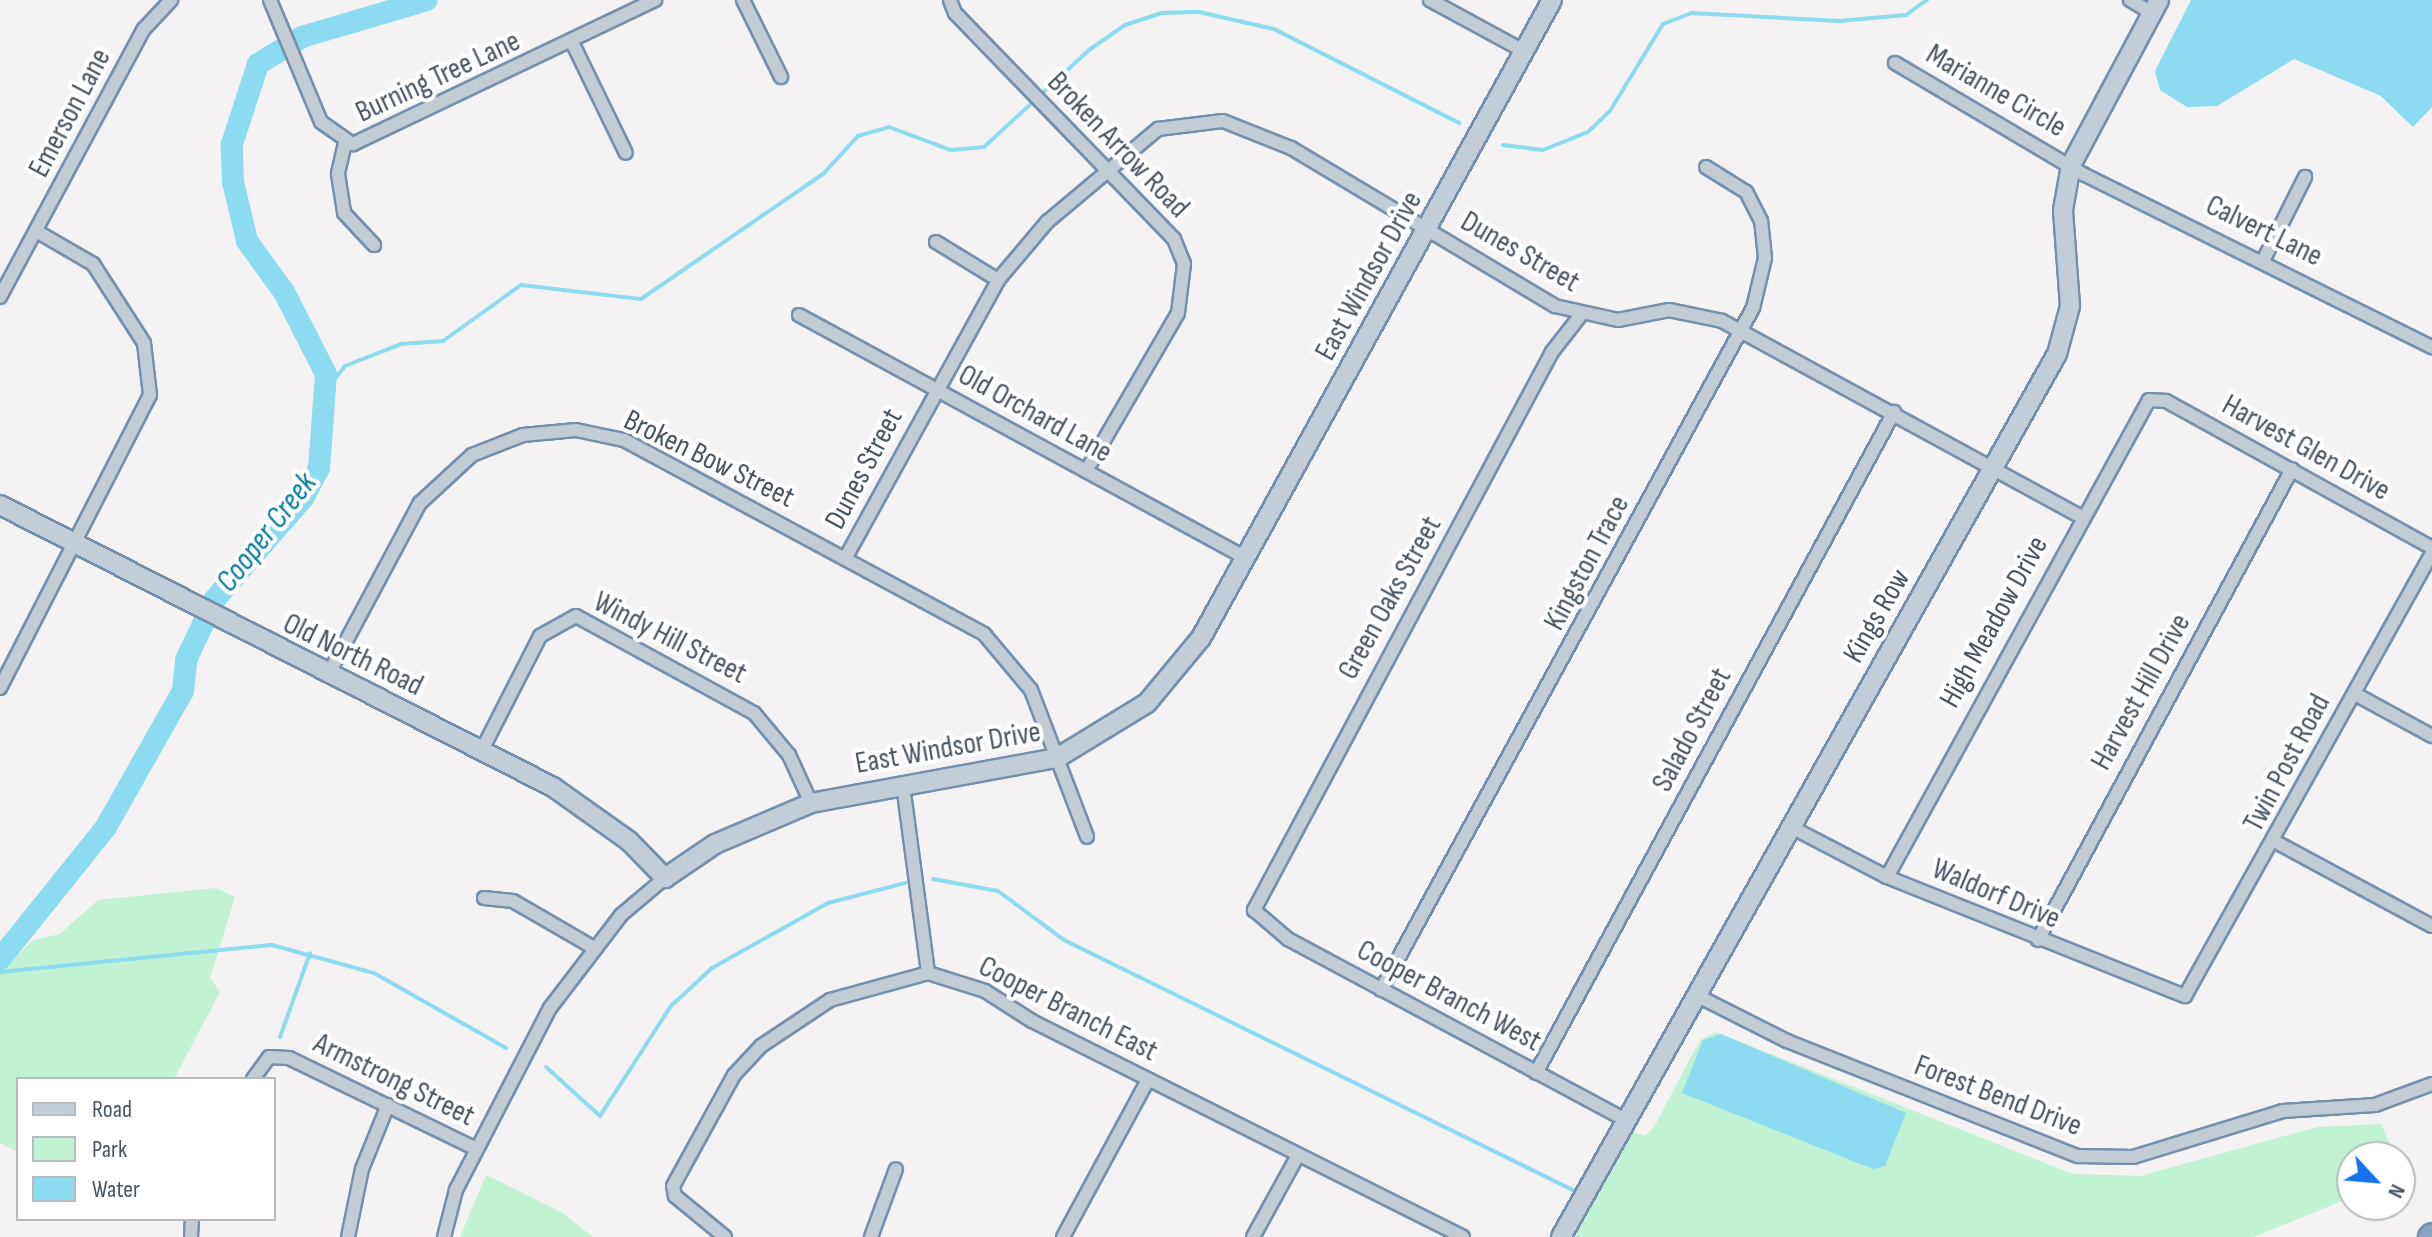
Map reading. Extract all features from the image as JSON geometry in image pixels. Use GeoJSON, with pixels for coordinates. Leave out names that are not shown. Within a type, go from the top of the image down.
{"type":"FeatureCollection","features":[{"type":"Feature","properties":{"kind":"street","name":"Burning Tree Lane"},"geometry":{"type":"LineString","coordinates":[[270,0],[278,30],[325,127],[345,143],[371,140],[655,0]]}},
{"type":"Feature","properties":{"kind":"street"},"geometry":{"type":"LineString","coordinates":[[743,0],[781,77]]}},
{"type":"Feature","properties":{"kind":"street","name":"Broken Arrow Road"},"geometry":{"type":"LineString","coordinates":[[950,0],[1031,92],[1174,239],[1184,290],[1086,471]]}},
{"type":"Feature","properties":{"kind":"street"},"geometry":{"type":"LineString","coordinates":[[1430,0],[1524,51]]}},
{"type":"Feature","properties":{"kind":"street","name":"East Windsor Drive"},"geometry":{"type":"LineString","coordinates":[[444,1237],[476,1149],[550,1008],[594,948],[665,878],[715,844],[811,803],[1057,758],[1109,732],[1173,676],[1246,558],[1552,0]]}},
{"type":"Feature","properties":{"kind":"street"},"geometry":{"type":"LineString","coordinates":[[2130,0],[2156,7]]}},
{"type":"Feature","properties":{"kind":"street","name":"Emerson Lane"},"geometry":{"type":"LineString","coordinates":[[0,297],[129,55],[164,1]]}},
{"type":"Feature","properties":{"kind":"street","name":"Kings Row"},"geometry":{"type":"LineString","coordinates":[[1561,1237],[1698,996],[2065,332],[2071,285],[2063,210],[2071,165],[2156,7]]}},
{"type":"Feature","properties":{"kind":"street"},"geometry":{"type":"LineString","coordinates":[[572,42],[626,153]]}},
{"type":"Feature","properties":{"kind":"street","name":"Marianne Circle"},"geometry":{"type":"LineString","coordinates":[[1895,63],[2071,165]]}},
{"type":"Feature","properties":{"kind":"street","name":"Dunes Street"},"geometry":{"type":"LineString","coordinates":[[846,557],[998,280],[1104,167],[1158,129],[1223,121],[1291,148],[1580,316],[1618,320],[1669,310],[1742,331],[2082,517]]}},
{"type":"Feature","properties":{"kind":"street"},"geometry":{"type":"LineString","coordinates":[[345,143],[338,174],[344,213],[374,245]]}},
{"type":"Feature","properties":{"kind":"street","name":"Calvert Lane"},"geometry":{"type":"LineString","coordinates":[[2071,165],[2264,259],[2432,347]]}},
{"type":"Feature","properties":{"kind":"street","name":"Kingston Trace"},"geometry":{"type":"LineString","coordinates":[[1381,990],[1742,331],[1761,288],[1761,221],[1746,192],[1706,167]]}},
{"type":"Feature","properties":{"kind":"street"},"geometry":{"type":"LineString","coordinates":[[2264,259],[2305,177]]}},
{"type":"Feature","properties":{"kind":"street"},"geometry":{"type":"LineString","coordinates":[[0,688],[146,406],[149,356],[93,264],[36,231]]}},
{"type":"Feature","properties":{"kind":"street"},"geometry":{"type":"LineString","coordinates":[[936,242],[998,280]]}},
{"type":"Feature","properties":{"kind":"street","name":"Old Orchard Lane"},"geometry":{"type":"LineString","coordinates":[[799,315],[1246,558]]}},
{"type":"Feature","properties":{"kind":"street","name":"Green Oaks Street"},"geometry":{"type":"LineString","coordinates":[[1254,910],[1552,352],[1580,316]]}},
{"type":"Feature","properties":{"kind":"street","name":"Harvest Glen Drive"},"geometry":{"type":"LineString","coordinates":[[2154,397],[2292,469],[2432,550]]}},
{"type":"Feature","properties":{"kind":"street","name":"High Meadow Drive"},"geometry":{"type":"LineString","coordinates":[[1887,877],[2082,517],[2154,397]]}},
{"type":"Feature","properties":{"kind":"street","name":"Salado Street"},"geometry":{"type":"LineString","coordinates":[[1536,1073],[1894,412]]}},
{"type":"Feature","properties":{"kind":"street","name":"Broken Bow Street"},"geometry":{"type":"LineString","coordinates":[[328,675],[420,503],[472,455],[523,435],[576,430],[624,440],[846,557],[999,647],[1031,690],[1087,837]]}},
{"type":"Feature","properties":{"kind":"street","name":"Harvest Hill Drive"},"geometry":{"type":"LineString","coordinates":[[2038,940],[2292,469]]}},
{"type":"Feature","properties":{"kind":"street","name":"Old North Road"},"geometry":{"type":"LineString","coordinates":[[0,505],[73,548],[482,750],[589,809],[665,878]]}},
{"type":"Feature","properties":{"kind":"street","name":"Twin Post Road"},"geometry":{"type":"LineString","coordinates":[[2185,996],[2274,841],[2432,550]]}},
{"type":"Feature","properties":{"kind":"street","name":"Windy Hill Street"},"geometry":{"type":"LineString","coordinates":[[482,750],[540,636],[576,616],[754,713],[789,755],[811,803]]}},
{"type":"Feature","properties":{"kind":"street"},"geometry":{"type":"LineString","coordinates":[[2355,694],[2432,736]]}},
{"type":"Feature","properties":{"kind":"street"},"geometry":{"type":"LineString","coordinates":[[903,785],[928,973]]}},
{"type":"Feature","properties":{"kind":"street","name":"Waldorf Drive"},"geometry":{"type":"LineString","coordinates":[[1791,827],[1887,877],[2038,940],[2185,996]]}},
{"type":"Feature","properties":{"kind":"street"},"geometry":{"type":"LineString","coordinates":[[2274,841],[2432,926]]}},
{"type":"Feature","properties":{"kind":"street"},"geometry":{"type":"LineString","coordinates":[[484,898],[513,901],[594,948]]}},
{"type":"Feature","properties":{"kind":"street","name":"Cooper Branch West"},"geometry":{"type":"LineString","coordinates":[[1254,910],[1288,939],[1626,1120]]}},
{"type":"Feature","properties":{"kind":"street","name":"Cooper Branch East"},"geometry":{"type":"LineString","coordinates":[[725,1237],[675,1196],[677,1173],[709,1113],[761,1046],[830,1000],[928,973],[985,991],[1148,1080],[1447,1233],[1463,1237]]}},
{"type":"Feature","properties":{"kind":"street","name":"Forest Bend Drive"},"geometry":{"type":"LineString","coordinates":[[1698,996],[1787,1041],[2088,1157],[2155,1153],[2283,1111],[2375,1105],[2432,1084]]}},
{"type":"Feature","properties":{"kind":"street","name":"Armstrong Street"},"geometry":{"type":"LineString","coordinates":[[254,1077],[265,1061],[280,1056],[476,1149]]}},
{"type":"Feature","properties":{"kind":"street"},"geometry":{"type":"LineString","coordinates":[[1063,1237],[1148,1080]]}},
{"type":"Feature","properties":{"kind":"street"},"geometry":{"type":"LineString","coordinates":[[348,1237],[362,1169],[388,1105]]}},
{"type":"Feature","properties":{"kind":"street"},"geometry":{"type":"LineString","coordinates":[[1253,1237],[1298,1155]]}},
{"type":"Feature","properties":{"kind":"street"},"geometry":{"type":"LineString","coordinates":[[871,1237],[896,1169]]}},
{"type":"Feature","properties":{"kind":"green space"},"geometry":{"type":"Polygon","coordinates":[[[216,888],[235,897],[210,978],[220,992],[175,1077],[16,1077],[16,1151],[0,1143],[0,973],[33,940],[60,934],[98,900],[216,888]]]}},
{"type":"Feature","properties":{"kind":"green space"},"geometry":{"type":"Polygon","coordinates":[[[1716,1032],[2072,1174],[2140,1176],[2317,1127],[2381,1124],[2389,1141],[2336,1141],[2336,1203],[2253,1237],[1561,1237],[1621,1128],[1645,1136],[1654,1127],[1700,1040],[1716,1032]]]}},
{"type":"Feature","properties":{"kind":"green space"},"geometry":{"type":"Polygon","coordinates":[[[486,1175],[561,1212],[593,1237],[460,1237],[486,1175]]]}},
{"type":"Feature","properties":{"kind":"water"},"geometry":{"type":"Polygon","coordinates":[[[2191,0],[2432,0],[2432,107],[2413,127],[2381,96],[2294,59],[2217,106],[2187,107],[2160,90],[2155,71],[2191,0]]]}},
{"type":"Feature","properties":{"kind":"water"},"geometry":{"type":"Polygon","coordinates":[[[1721,1034],[1906,1113],[1885,1166],[1873,1169],[1682,1093],[1703,1040],[1721,1034]]]}},
{"type":"Feature","properties":{"kind":"waterway","name":"Cooper Creek"},"geometry":{"type":"LineString","coordinates":[[0,959],[106,827],[183,691],[186,660],[215,599],[303,498],[319,468],[326,374],[284,292],[247,241],[233,182],[232,144],[258,64],[302,37],[427,0]]}},
{"type":"Feature","properties":{"kind":"waterway"},"geometry":{"type":"LineString","coordinates":[[1503,145],[1543,150],[1588,132],[1610,111],[1663,24],[1691,13],[1839,21],[1906,15],[1927,0]]}},
{"type":"Feature","properties":{"kind":"waterway"},"geometry":{"type":"LineString","coordinates":[[329,386],[345,366],[401,344],[443,341],[521,285],[641,299],[824,173],[858,136],[889,127],[951,150],[984,147],[1089,50],[1125,25],[1161,13],[1199,12],[1274,29],[1459,123]]}},
{"type":"Feature","properties":{"kind":"waterway"},"geometry":{"type":"LineString","coordinates":[[933,879],[998,891],[1064,940],[1577,1192]]}},
{"type":"Feature","properties":{"kind":"waterway"},"geometry":{"type":"LineString","coordinates":[[546,1067],[600,1116],[671,1006],[712,968],[828,903],[905,883]]}},
{"type":"Feature","properties":{"kind":"waterway"},"geometry":{"type":"LineString","coordinates":[[0,972],[272,945],[374,973],[506,1048]]}},
{"type":"Feature","properties":{"kind":"waterway"},"geometry":{"type":"LineString","coordinates":[[280,1037],[310,953]]}}]}
